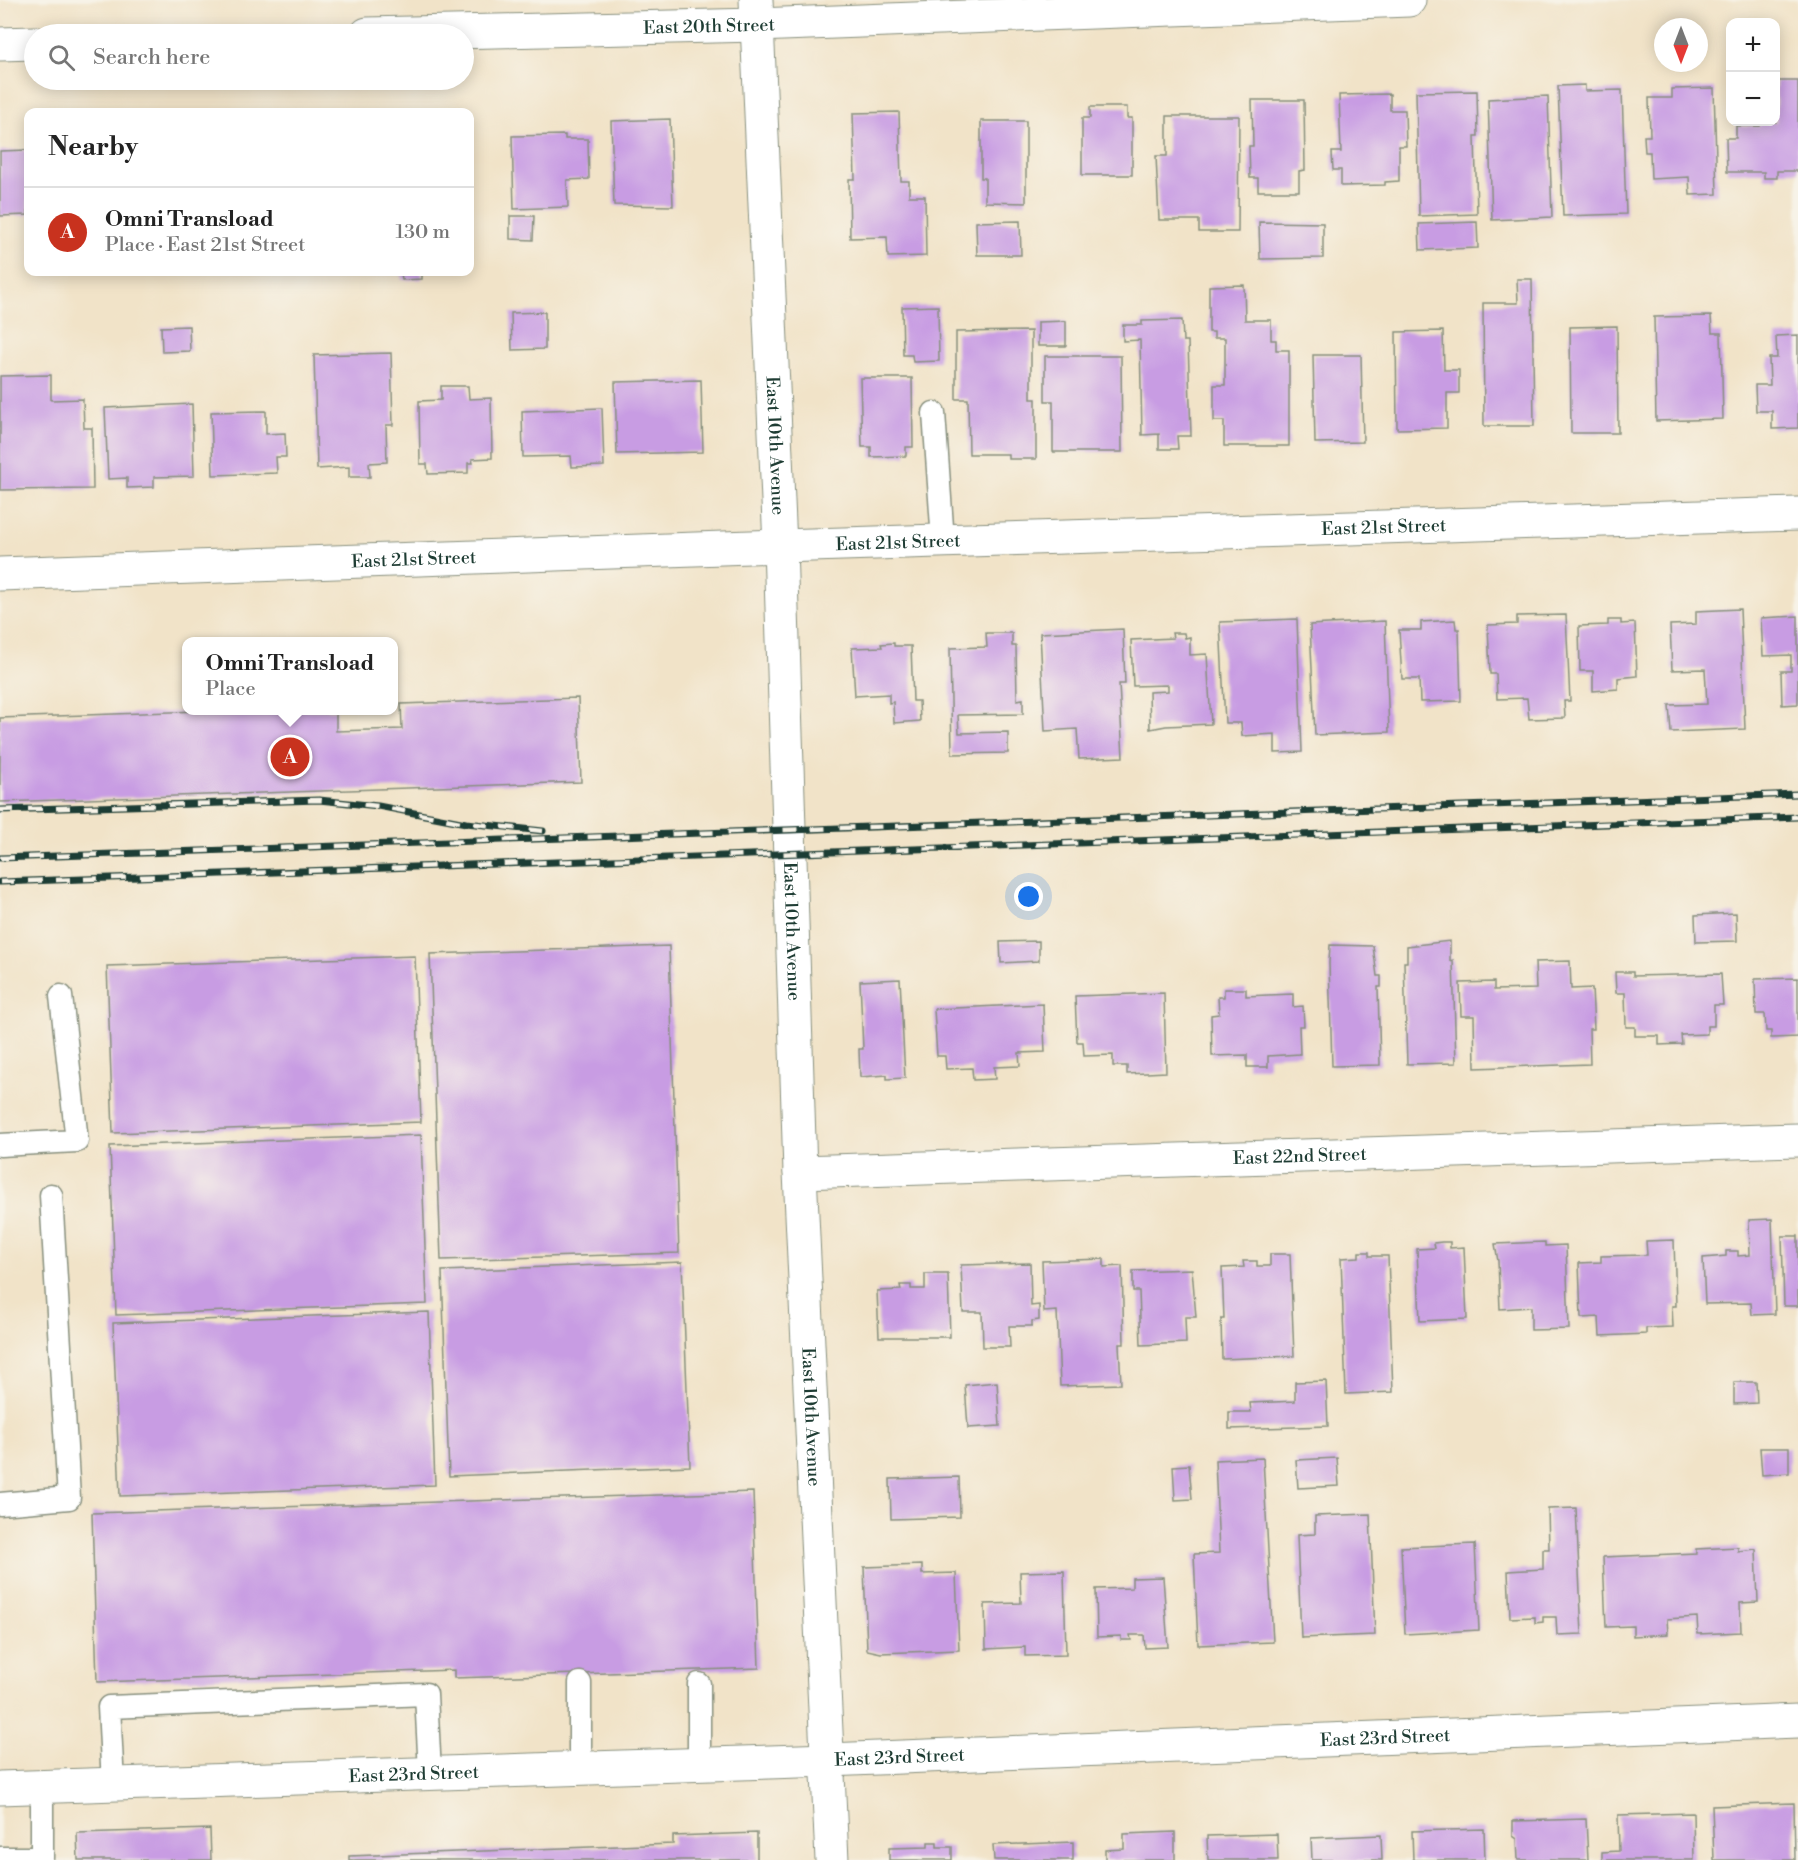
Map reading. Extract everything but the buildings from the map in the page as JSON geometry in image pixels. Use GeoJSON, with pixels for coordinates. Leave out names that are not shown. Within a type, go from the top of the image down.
{"type":"FeatureCollection","features":[{"type":"Feature","properties":{"kind":"street","name":"East 20th Street"},"geometry":{"type":"LineString","coordinates":[[474,28],[757,12],[1409,0]]}},
{"type":"Feature","properties":{"kind":"street","name":"East 10th Avenue"},"geometry":{"type":"LineString","coordinates":[[757,12],[780,546],[800,1172],[832,1860]]}},
{"type":"Feature","properties":{"kind":"street"},"geometry":{"type":"LineString","coordinates":[[0,44],[24,43]]}},
{"type":"Feature","properties":{"kind":"street","name":"East 21st Street"},"geometry":{"type":"LineString","coordinates":[[0,574],[780,546],[1798,514]]}},
{"type":"Feature","properties":{"kind":"street","name":"East 22nd Street"},"geometry":{"type":"LineString","coordinates":[[800,1172],[1798,1140]]}},
{"type":"Feature","properties":{"kind":"street","name":"East 23rd Street"},"geometry":{"type":"LineString","coordinates":[[0,1788],[828,1760],[1798,1721]]}},
{"type":"Feature","properties":{"kind":"lane"},"geometry":{"type":"LineString","coordinates":[[934,413],[943,541]]}},
{"type":"Feature","properties":{"kind":"lane"},"geometry":{"type":"LineString","coordinates":[[0,1145],[77,1141],[61,996]]}},
{"type":"Feature","properties":{"kind":"lane"},"geometry":{"type":"LineString","coordinates":[[0,1504],[69,1498],[51,1195]]}},
{"type":"Feature","properties":{"kind":"lane"},"geometry":{"type":"LineString","coordinates":[[580,1683],[580,1768]]}},
{"type":"Feature","properties":{"kind":"lane"},"geometry":{"type":"LineString","coordinates":[[699,1684],[699,1764]]}},
{"type":"Feature","properties":{"kind":"lane"},"geometry":{"type":"LineString","coordinates":[[113,1784],[109,1707],[426,1694],[430,1773]]}},
{"type":"Feature","properties":{"kind":"lane"},"geometry":{"type":"LineString","coordinates":[[0,1858],[42,1858],[42,1786]]}},
{"type":"Feature","properties":{"kind":"railway"},"geometry":{"type":"LineString","coordinates":[[0,858],[1798,794]]}},
{"type":"Feature","properties":{"kind":"railway"},"geometry":{"type":"LineString","coordinates":[[0,810],[319,800],[378,806],[466,823],[543,831]]}},
{"type":"Feature","properties":{"kind":"railway"},"geometry":{"type":"LineString","coordinates":[[0,882],[1798,817]]}},
{"type":"Feature","properties":{"kind":"place","name":"Omni Transload"},"geometry":{"type":"Point","coordinates":[290,757]}}]}
